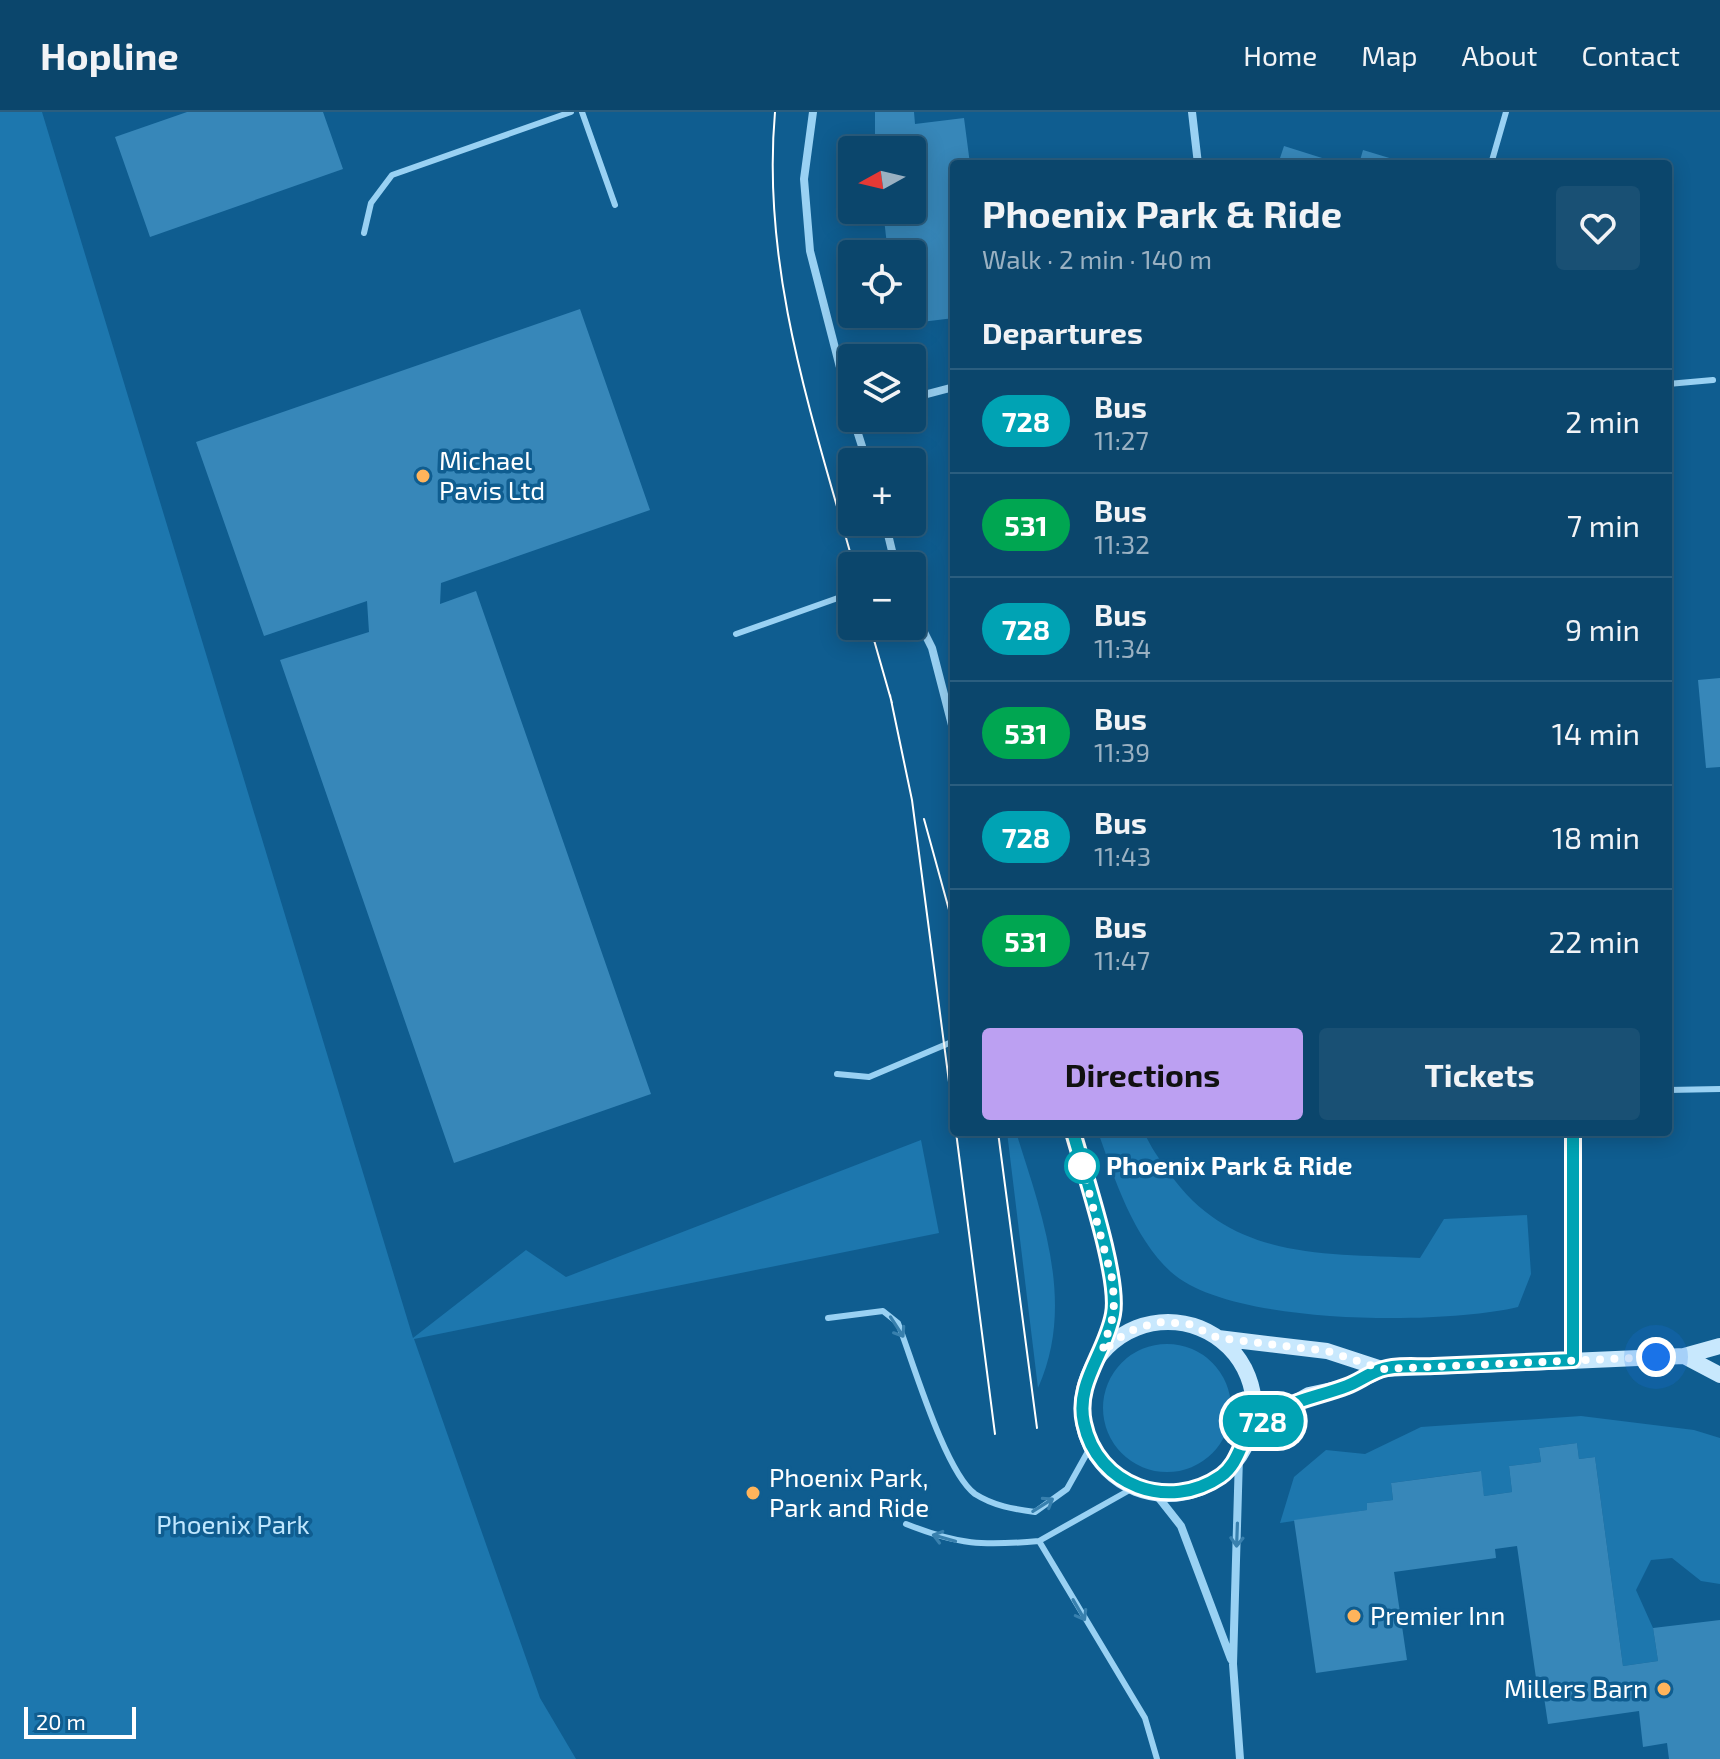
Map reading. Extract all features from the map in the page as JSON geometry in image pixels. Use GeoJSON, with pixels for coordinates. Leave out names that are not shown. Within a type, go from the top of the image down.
{"type":"FeatureCollection","features":[{"type":"Feature","properties":{"kind":"street"},"geometry":{"type":"LineString","coordinates":[[813,112],[804,179],[810,251],[838,358]]}},
{"type":"Feature","properties":{"kind":"street"},"geometry":{"type":"LineString","coordinates":[[1192,112],[1198,160]]}},
{"type":"Feature","properties":{"kind":"street"},"geometry":{"type":"LineString","coordinates":[[926,394],[950,388]]}},
{"type":"Feature","properties":{"kind":"street"},"geometry":{"type":"LineString","coordinates":[[926,636],[950,718]]}},
{"type":"Feature","properties":{"kind":"street"},"geometry":{"type":"LineString","coordinates":[[1074,1136],[1113,1282],[1114,1313],[1102,1352],[1089,1373],[1082,1397],[1083,1422],[1091,1446],[1109,1471],[1135,1487],[1155,1493],[1179,1493],[1202,1487],[1223,1474],[1239,1457],[1252,1427],[1254,1402],[1249,1377],[1237,1355],[1218,1338],[1189,1324],[1158,1322],[1127,1332],[1102,1352]]}},
{"type":"Feature","properties":{"kind":"street"},"geometry":{"type":"LineString","coordinates":[[1573,1136],[1573,1360]]}},
{"type":"Feature","properties":{"kind":"street"},"geometry":{"type":"LineString","coordinates":[[1218,1338],[1327,1351],[1382,1369],[1684,1356],[1720,1346]]}},
{"type":"Feature","properties":{"kind":"street"},"geometry":{"type":"LineString","coordinates":[[1684,1356],[1720,1375]]}},
{"type":"Feature","properties":{"kind":"street"},"geometry":{"type":"LineString","coordinates":[[1252,1427],[1309,1395],[1346,1387],[1382,1369]]}},
{"type":"Feature","properties":{"kind":"street"},"geometry":{"type":"LineString","coordinates":[[1239,1457],[1233,1664],[1240,1759]]}},
{"type":"Feature","properties":{"kind":"street"},"geometry":{"type":"LineString","coordinates":[[1155,1493],[1181,1526],[1233,1664]]}},
{"type":"Feature","properties":{"kind":"lane"},"geometry":{"type":"LineString","coordinates":[[364,233],[371,203],[392,175],[571,112]]}},
{"type":"Feature","properties":{"kind":"lane"},"geometry":{"type":"LineString","coordinates":[[582,112],[615,205]]}},
{"type":"Feature","properties":{"kind":"lane"},"geometry":{"type":"LineString","coordinates":[[1492,160],[1506,112]]}},
{"type":"Feature","properties":{"kind":"lane"},"geometry":{"type":"LineString","coordinates":[[1672,384],[1713,380]]}},
{"type":"Feature","properties":{"kind":"lane"},"geometry":{"type":"LineString","coordinates":[[736,634],[838,598]]}},
{"type":"Feature","properties":{"kind":"lane"},"geometry":{"type":"LineString","coordinates":[[837,1074],[869,1077],[950,1043]]}},
{"type":"Feature","properties":{"kind":"lane"},"geometry":{"type":"LineString","coordinates":[[1672,1090],[1720,1089]]}},
{"type":"Feature","properties":{"kind":"lane"},"geometry":{"type":"LineString","coordinates":[[828,1318],[883,1311],[898,1323],[947,1454],[973,1492],[1003,1508],[1035,1512],[1067,1489],[1091,1446]]}},
{"type":"Feature","properties":{"kind":"lane"},"geometry":{"type":"LineString","coordinates":[[906,1524],[945,1540],[981,1546],[1039,1541],[1135,1487]]}},
{"type":"Feature","properties":{"kind":"lane"},"geometry":{"type":"LineString","coordinates":[[1039,1541],[1145,1718],[1157,1759]]}},
{"type":"Feature","properties":{"kind":"green space","name":"Phoenix Park"},"geometry":{"type":"Polygon","coordinates":[[[0,112],[42,112],[413,1338],[526,1250],[566,1277],[921,1140],[939,1233],[414,1339],[540,1698],[576,1759],[0,1759],[0,112]]]}},
{"type":"Feature","properties":{"kind":"green space"},"geometry":{"type":"Polygon","coordinates":[[[1007,1136],[1017,1136],[1036,1195],[1055,1292],[1049,1356],[1038,1388],[1007,1136]]]}},
{"type":"Feature","properties":{"kind":"green space"},"geometry":{"type":"Polygon","coordinates":[[[1099,1136],[1146,1136],[1170,1174],[1195,1202],[1222,1223],[1282,1247],[1315,1252],[1420,1258],[1444,1219],[1527,1215],[1531,1274],[1518,1307],[1484,1313],[1440,1317],[1338,1316],[1287,1312],[1240,1303],[1200,1290],[1171,1272],[1136,1225],[1099,1136]]]}},
{"type":"Feature","properties":{"kind":"green space"},"geometry":{"type":"Polygon","coordinates":[[[1167,1344],[1191,1349],[1212,1363],[1226,1384],[1231,1408],[1226,1432],[1212,1453],[1191,1467],[1167,1472],[1143,1467],[1122,1453],[1108,1432],[1103,1408],[1108,1384],[1122,1363],[1143,1349],[1167,1344]]]}},
{"type":"Feature","properties":{"kind":"green space"},"geometry":{"type":"Polygon","coordinates":[[[1581,1416],[1694,1430],[1720,1438],[1720,1584],[1701,1581],[1672,1558],[1651,1560],[1636,1590],[1653,1628],[1658,1661],[1623,1666],[1595,1457],[1579,1459],[1577,1443],[1539,1448],[1541,1462],[1509,1466],[1512,1492],[1484,1496],[1480,1471],[1391,1483],[1393,1500],[1367,1503],[1367,1510],[1280,1523],[1294,1477],[1326,1450],[1365,1454],[1421,1427],[1581,1416]]]}},
{"type":"Feature","properties":{"kind":"building"},"geometry":{"type":"Polygon","coordinates":[[[187,112],[323,112],[343,169],[150,237],[115,137],[187,112]]]}},
{"type":"Feature","properties":{"kind":"building"},"geometry":{"type":"Polygon","coordinates":[[[875,112],[914,112],[915,124],[964,118],[969,160],[950,160],[950,318],[926,321],[926,240],[886,240],[885,224],[926,224],[926,136],[875,136],[875,112]]]}},
{"type":"Feature","properties":{"kind":"building"},"geometry":{"type":"Polygon","coordinates":[[[1284,146],[1328,160],[1279,160],[1284,146]]]}},
{"type":"Feature","properties":{"kind":"building"},"geometry":{"type":"Polygon","coordinates":[[[1363,150],[1396,160],[1360,160],[1363,150]]]}},
{"type":"Feature","properties":{"kind":"building"},"geometry":{"type":"Polygon","coordinates":[[[580,309],[650,510],[441,583],[440,604],[476,591],[651,1094],[454,1163],[280,660],[369,632],[367,601],[264,636],[196,442],[580,309]]]}},
{"type":"Feature","properties":{"kind":"building"},"geometry":{"type":"Polygon","coordinates":[[[1720,678],[1720,767],[1706,768],[1698,680],[1720,678]]]}},
{"type":"Feature","properties":{"kind":"building","name":"Premier Inn"},"geometry":{"type":"Polygon","coordinates":[[[1577,1443],[1579,1459],[1595,1457],[1623,1666],[1658,1661],[1653,1628],[1720,1620],[1720,1759],[1669,1759],[1667,1743],[1643,1747],[1639,1711],[1548,1724],[1541,1677],[1536,1678],[1517,1546],[1495,1549],[1496,1558],[1394,1572],[1407,1660],[1316,1673],[1294,1520],[1367,1510],[1367,1503],[1393,1500],[1391,1483],[1481,1471],[1484,1496],[1512,1492],[1509,1466],[1541,1462],[1539,1448],[1577,1443]]]}},
{"type":"Feature","properties":{"kind":"tram line"},"geometry":{"type":"LineString","coordinates":[[775,112],[773,170],[783,285],[807,398],[850,552]]}},
{"type":"Feature","properties":{"kind":"tram line"},"geometry":{"type":"LineString","coordinates":[[874,640],[892,703]]}},
{"type":"Feature","properties":{"kind":"tram line"},"geometry":{"type":"LineString","coordinates":[[890,695],[912,800],[950,1090]]}},
{"type":"Feature","properties":{"kind":"tram line"},"geometry":{"type":"LineString","coordinates":[[924,819],[950,913]]}},
{"type":"Feature","properties":{"kind":"tram line"},"geometry":{"type":"LineString","coordinates":[[957,1136],[995,1434]]}},
{"type":"Feature","properties":{"kind":"tram line"},"geometry":{"type":"LineString","coordinates":[[999,1136],[1037,1428]]}},
{"type":"Feature","properties":{"kind":"bus line","name":"728"},"geometry":{"type":"LineString","coordinates":[[1074,1136],[1113,1282],[1114,1313],[1102,1352],[1089,1373],[1082,1397],[1083,1422],[1091,1446],[1109,1471],[1135,1487],[1155,1493],[1179,1493],[1202,1487],[1223,1474],[1239,1457],[1252,1427],[1309,1395],[1346,1387],[1382,1369],[1573,1360],[1573,1136]]}},
{"type":"Feature","properties":{"kind":"place","name":"Michael Pavis Ltd"},"geometry":{"type":"Point","coordinates":[423,476]}},
{"type":"Feature","properties":{"kind":"place","name":"Phoenix Park & Ride"},"geometry":{"type":"Point","coordinates":[1082,1166]}},
{"type":"Feature","properties":{"kind":"place","name":"Phoenix Park, Park and Ride"},"geometry":{"type":"Point","coordinates":[753,1493]}},
{"type":"Feature","properties":{"kind":"place","name":"Premier Inn"},"geometry":{"type":"Point","coordinates":[1354,1616]}},
{"type":"Feature","properties":{"kind":"place","name":"Millers Barn"},"geometry":{"type":"Point","coordinates":[1664,1689]}},
{"type":"Feature","properties":{"kind":"route"},"geometry":{"type":"LineString","coordinates":[[1082,1166],[1113,1282],[1114,1313],[1102,1352],[1127,1332],[1158,1322],[1189,1324],[1218,1338],[1327,1351],[1382,1369],[1656,1357]]}}]}
